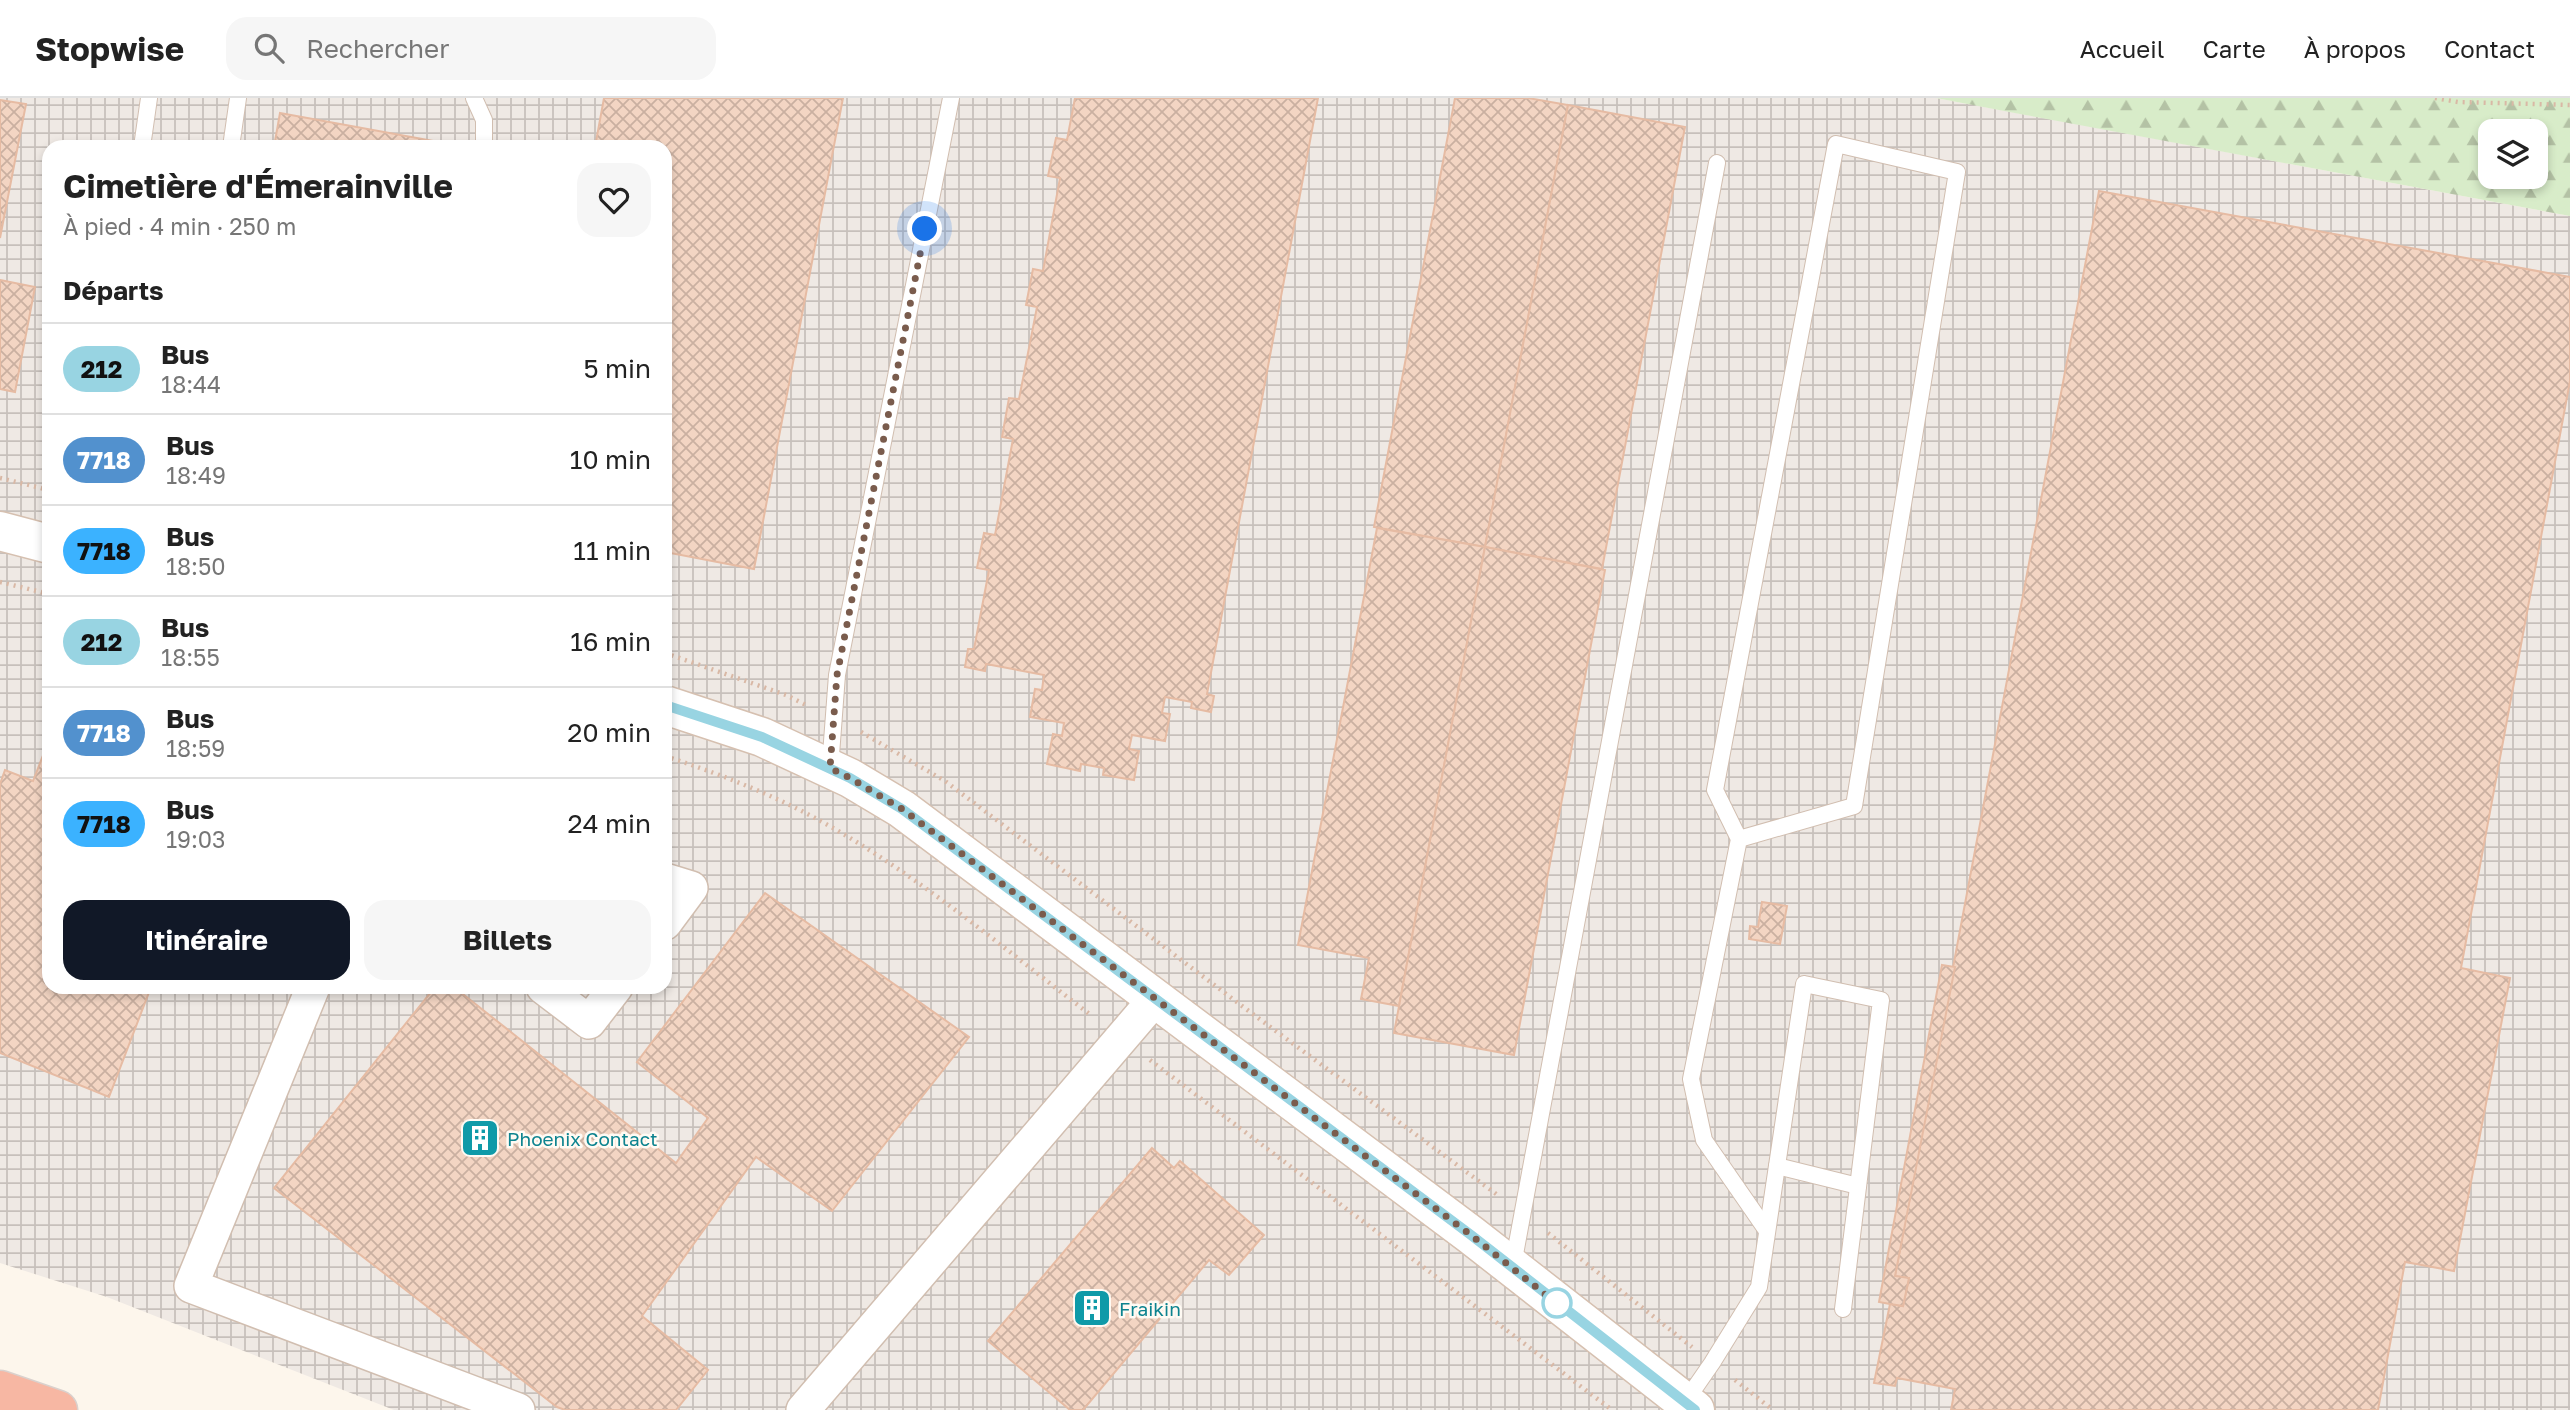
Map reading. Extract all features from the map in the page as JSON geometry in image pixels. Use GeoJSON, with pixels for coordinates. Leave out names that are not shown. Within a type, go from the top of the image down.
{"type":"FeatureCollection","features":[{"type":"Feature","properties":{"kind":"highway"},"geometry":{"type":"LineString","coordinates":[[0,1390],[58,1410]]}},
{"type":"Feature","properties":{"kind":"main road"},"geometry":{"type":"LineString","coordinates":[[0,531],[42,542]]}},
{"type":"Feature","properties":{"kind":"main road"},"geometry":{"type":"LineString","coordinates":[[672,707],[762,737],[850,778],[902,809],[1512,1267],[1690,1406]]}},
{"type":"Feature","properties":{"kind":"street"},"geometry":{"type":"LineString","coordinates":[[672,882],[691,888],[672,914]]}},
{"type":"Feature","properties":{"kind":"street"},"geometry":{"type":"LineString","coordinates":[[310,994],[191,1286],[518,1410]]}},
{"type":"Feature","properties":{"kind":"street"},"geometry":{"type":"LineString","coordinates":[[552,994],[589,1022],[611,994]]}},
{"type":"Feature","properties":{"kind":"street"},"geometry":{"type":"LineString","coordinates":[[803,1410],[1155,999]]}},
{"type":"Feature","properties":{"kind":"lane"},"geometry":{"type":"LineString","coordinates":[[143,140],[149,98]]}},
{"type":"Feature","properties":{"kind":"lane"},"geometry":{"type":"LineString","coordinates":[[232,140],[238,98]]}},
{"type":"Feature","properties":{"kind":"lane"},"geometry":{"type":"LineString","coordinates":[[474,98],[484,120],[484,140]]}},
{"type":"Feature","properties":{"kind":"lane"},"geometry":{"type":"LineString","coordinates":[[830,768],[837,675],[951,98]]}},
{"type":"Feature","properties":{"kind":"lane"},"geometry":{"type":"LineString","coordinates":[[1739,839],[1854,806],[1957,172],[1836,144],[1715,790],[1739,839],[1691,1079],[1704,1140],[1767,1231]]}},
{"type":"Feature","properties":{"kind":"lane"},"geometry":{"type":"LineString","coordinates":[[1512,1267],[1717,163]]}},
{"type":"Feature","properties":{"kind":"lane"},"geometry":{"type":"LineString","coordinates":[[1690,1406],[1712,1363],[1759,1287],[1804,984],[1881,1000],[1843,1309]]}},
{"type":"Feature","properties":{"kind":"lane"},"geometry":{"type":"LineString","coordinates":[[1777,1166],[1858,1186]]}},
{"type":"Feature","properties":{"kind":"path"},"geometry":{"type":"LineString","coordinates":[[2435,98],[2458,102],[2570,105]]}},
{"type":"Feature","properties":{"kind":"path"},"geometry":{"type":"LineString","coordinates":[[0,478],[42,488]]}},
{"type":"Feature","properties":{"kind":"path"},"geometry":{"type":"LineString","coordinates":[[0,582],[42,592]]}},
{"type":"Feature","properties":{"kind":"shaded area"},"geometry":{"type":"Polygon","coordinates":[[[0,98],[1936,98],[2570,216],[2570,1410],[394,1410],[107,1297],[0,1263],[0,98]]]}},
{"type":"Feature","properties":{"kind":"green space"},"geometry":{"type":"Polygon","coordinates":[[[1936,98],[2570,98],[2570,216],[1936,98]]]}},
{"type":"Feature","properties":{"kind":"building"},"geometry":{"type":"Polygon","coordinates":[[[604,98],[843,98],[754,569],[672,553],[672,140],[596,140],[604,98]]]}},
{"type":"Feature","properties":{"kind":"building"},"geometry":{"type":"Polygon","coordinates":[[[1075,98],[1318,98],[1207,694],[1214,696],[1211,712],[1191,708],[1192,702],[1165,697],[1162,713],[1170,714],[1165,741],[1132,735],[1129,749],[1139,751],[1134,780],[1103,775],[1104,768],[1081,764],[1080,771],[1047,764],[1053,734],[1062,736],[1064,723],[1030,717],[1035,689],[1042,690],[1044,675],[986,664],[985,671],[965,667],[968,649],[974,649],[989,570],[977,568],[984,533],[995,535],[1013,439],[1002,437],[1009,398],[1019,399],[1037,307],[1026,305],[1033,269],[1043,271],[1060,178],[1048,176],[1056,138],[1067,140],[1075,98]]]}},
{"type":"Feature","properties":{"kind":"building"},"geometry":{"type":"Polygon","coordinates":[[[1455,98],[1528,98],[1568,105],[1485,547],[1374,527],[1455,98]]]}},
{"type":"Feature","properties":{"kind":"building"},"geometry":{"type":"Polygon","coordinates":[[[0,100],[26,104],[0,238],[0,100]]]}},
{"type":"Feature","properties":{"kind":"building"},"geometry":{"type":"Polygon","coordinates":[[[1568,105],[1685,127],[1602,569],[1485,547],[1568,105]]]}},
{"type":"Feature","properties":{"kind":"building"},"geometry":{"type":"Polygon","coordinates":[[[280,113],[428,140],[275,140],[280,113]]]}},
{"type":"Feature","properties":{"kind":"building"},"geometry":{"type":"Polygon","coordinates":[[[2099,191],[2570,277],[2570,381],[2461,968],[2510,978],[2454,1271],[2405,1262],[2378,1410],[1951,1410],[1955,1389],[1897,1378],[1895,1386],[1874,1383],[1890,1304],[1903,1306],[1909,1278],[1895,1276],[2099,191]]]}},
{"type":"Feature","properties":{"kind":"building"},"geometry":{"type":"Polygon","coordinates":[[[0,280],[35,287],[15,392],[0,389],[0,280]]]}},
{"type":"Feature","properties":{"kind":"building"},"geometry":{"type":"Polygon","coordinates":[[[1377,528],[1485,547],[1399,1006],[1361,999],[1369,958],[1298,945],[1377,528]]]}},
{"type":"Feature","properties":{"kind":"building"},"geometry":{"type":"Polygon","coordinates":[[[1485,547],[1605,570],[1514,1055],[1394,1033],[1485,547]]]}},
{"type":"Feature","properties":{"kind":"building"},"geometry":{"type":"Polygon","coordinates":[[[42,758],[42,994],[148,994],[109,1097],[0,1053],[0,784],[5,770],[33,781],[42,758]]]}},
{"type":"Feature","properties":{"kind":"building","name":"Phoenix Contact"},"geometry":{"type":"Polygon","coordinates":[[[765,893],[969,1037],[832,1211],[756,1157],[642,1316],[708,1370],[676,1410],[565,1410],[557,1407],[274,1188],[429,994],[463,994],[676,1163],[708,1118],[637,1062],[765,893]]]}},
{"type":"Feature","properties":{"kind":"building"},"geometry":{"type":"Polygon","coordinates":[[[1762,902],[1787,906],[1780,944],[1749,939],[1750,926],[1758,927],[1762,902]]]}},
{"type":"Feature","properties":{"kind":"building"},"geometry":{"type":"Polygon","coordinates":[[[1942,965],[1955,967],[1895,1276],[1909,1278],[1903,1306],[1879,1302],[1942,965]]]}},
{"type":"Feature","properties":{"kind":"building","name":"Fraikin"},"geometry":{"type":"Polygon","coordinates":[[[1152,1148],[1174,1168],[1180,1161],[1264,1235],[1229,1275],[1209,1260],[1083,1410],[1070,1410],[988,1341],[1152,1148]]]}},
{"type":"Feature","properties":{"kind":"bus line","name":"212"},"geometry":{"type":"LineString","coordinates":[[672,707],[762,737],[850,778],[902,809],[1471,1235],[1695,1410]]}},
{"type":"Feature","properties":{"kind":"place","name":"Phoenix Contact"},"geometry":{"type":"Point","coordinates":[480,1138]}},
{"type":"Feature","properties":{"kind":"place","name":"Fraikin"},"geometry":{"type":"Point","coordinates":[1092,1308]}},
{"type":"Feature","properties":{"kind":"route"},"geometry":{"type":"LineString","coordinates":[[925,229],[837,675],[830,768],[902,809],[1471,1235],[1561,1307],[1557,1303]]}}]}
